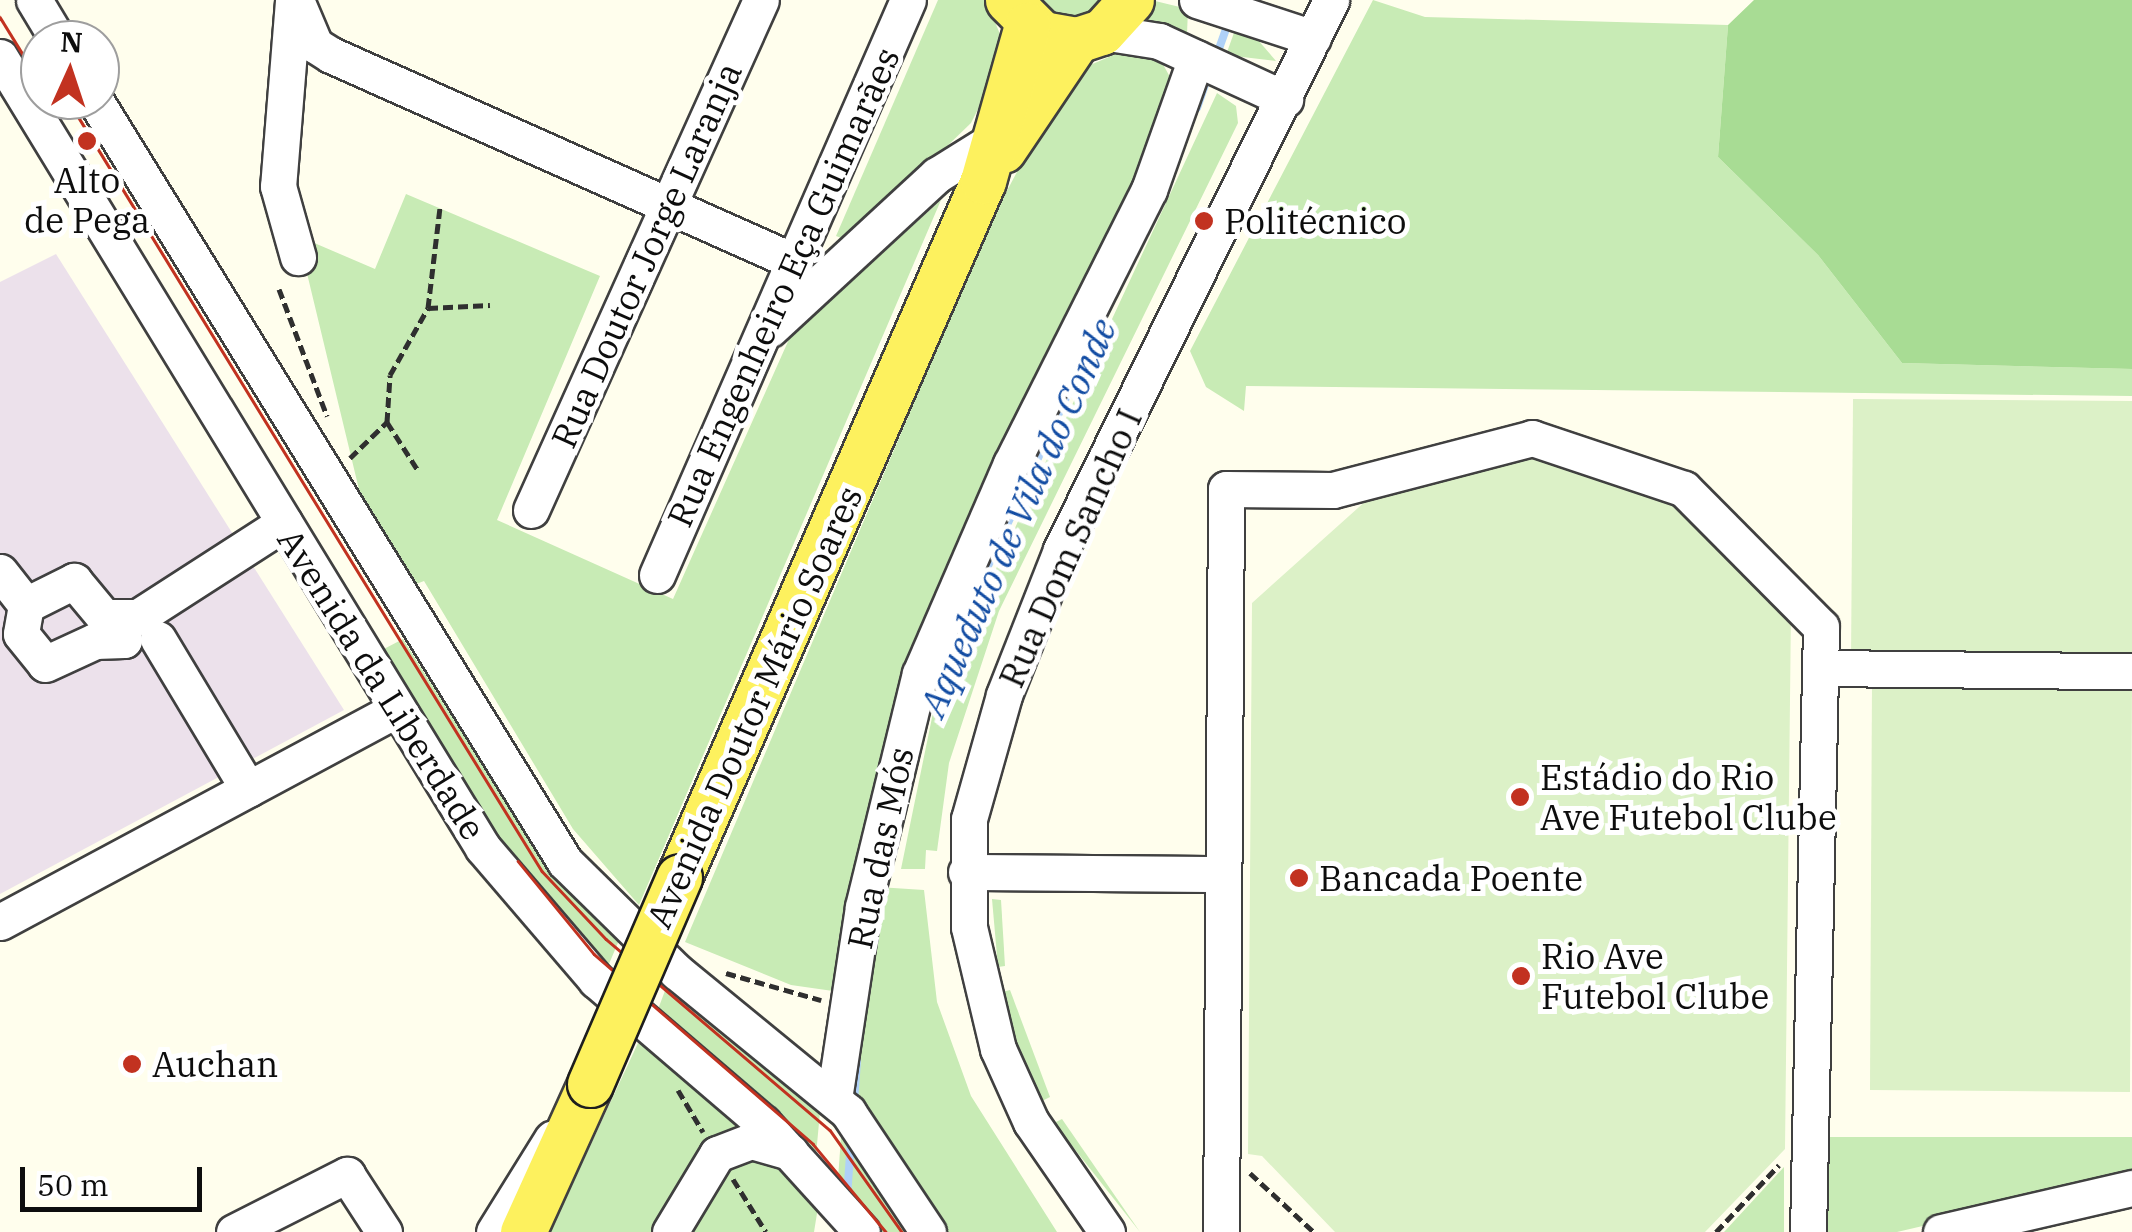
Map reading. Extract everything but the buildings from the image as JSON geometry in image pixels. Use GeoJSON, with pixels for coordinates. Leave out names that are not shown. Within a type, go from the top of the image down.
{"type":"FeatureCollection","features":[{"type":"Feature","properties":{"kind":"main road"},"geometry":{"type":"LineString","coordinates":[[1018,13],[1103,24]]}},
{"type":"Feature","properties":{"kind":"main road","name":"Avenida Doutor Mário Soares"},"geometry":{"type":"LineString","coordinates":[[524,1232],[988,160],[1018,13]]}},
{"type":"Feature","properties":{"kind":"main road","name":"Avenida Doutor Mário Soares"},"geometry":{"type":"LineString","coordinates":[[988,160],[1103,24]]}},
{"type":"Feature","properties":{"kind":"street"},"geometry":{"type":"LineString","coordinates":[[294,0],[316,45],[331,55],[795,262]]}},
{"type":"Feature","properties":{"kind":"street"},"geometry":{"type":"LineString","coordinates":[[294,0],[278,186],[298,257]]}},
{"type":"Feature","properties":{"kind":"street","name":"Rua Doutor Jorge Laranja"},"geometry":{"type":"LineString","coordinates":[[530,510],[761,0]]}},
{"type":"Feature","properties":{"kind":"street","name":"Rua Engenheiro Eça Guimarães"},"geometry":{"type":"LineString","coordinates":[[657,575],[908,0]]}},
{"type":"Feature","properties":{"kind":"street","name":"Rua Dom Sancho I"},"geometry":{"type":"LineString","coordinates":[[1107,1232],[1031,1122],[998,1050],[976,981],[966,872],[983,765],[1029,624],[1331,0]]}},
{"type":"Feature","properties":{"kind":"street"},"geometry":{"type":"LineString","coordinates":[[1208,2],[1313,38]]}},
{"type":"Feature","properties":{"kind":"street"},"geometry":{"type":"LineString","coordinates":[[1103,24],[1196,58],[1285,99]]}},
{"type":"Feature","properties":{"kind":"street","name":"Avenida da Liberdade"},"geometry":{"type":"LineString","coordinates":[[0,58],[483,848],[558,941],[798,1156],[862,1232]]}},
{"type":"Feature","properties":{"kind":"street","name":"Rua das Mós"},"geometry":{"type":"LineString","coordinates":[[834,1099],[848,1003],[920,674],[1011,464],[1150,190],[1196,58]]}},
{"type":"Feature","properties":{"kind":"street","name":"Avenida da Liberdade"},"geometry":{"type":"LineString","coordinates":[[106,120],[566,862],[677,972],[834,1099],[876,1145],[928,1232]]}},
{"type":"Feature","properties":{"kind":"street"},"geometry":{"type":"LineString","coordinates":[[760,338],[937,175],[988,160]]}},
{"type":"Feature","properties":{"kind":"street"},"geometry":{"type":"LineString","coordinates":[[1221,1232],[1220,874],[1226,489],[1333,490],[1532,438],[1684,489],[1821,627],[1808,1232]]}},
{"type":"Feature","properties":{"kind":"street"},"geometry":{"type":"LineString","coordinates":[[0,572],[26,605],[22,634],[45,664],[138,625],[284,523]]}},
{"type":"Feature","properties":{"kind":"street"},"geometry":{"type":"LineString","coordinates":[[26,605],[74,582],[104,617],[138,625],[248,789]]}},
{"type":"Feature","properties":{"kind":"street"},"geometry":{"type":"LineString","coordinates":[[1820,668],[2132,672]]}},
{"type":"Feature","properties":{"kind":"street"},"geometry":{"type":"LineString","coordinates":[[0,922],[397,709]]}},
{"type":"Feature","properties":{"kind":"street"},"geometry":{"type":"LineString","coordinates":[[966,872],[1220,874]]}},
{"type":"Feature","properties":{"kind":"street"},"geometry":{"type":"LineString","coordinates":[[494,1232],[516,1185],[585,1093]]}},
{"type":"Feature","properties":{"kind":"street"},"geometry":{"type":"LineString","coordinates":[[670,1232],[705,1170],[733,1144],[770,1142],[798,1156]]}},
{"type":"Feature","properties":{"kind":"street"},"geometry":{"type":"LineString","coordinates":[[234,1232],[347,1175],[384,1232]]}},
{"type":"Feature","properties":{"kind":"street"},"geometry":{"type":"LineString","coordinates":[[1941,1232],[2132,1188]]}},
{"type":"Feature","properties":{"kind":"path"},"geometry":{"type":"LineString","coordinates":[[419,472],[388,422],[390,375],[428,308],[440,208]]}},
{"type":"Feature","properties":{"kind":"path"},"geometry":{"type":"LineString","coordinates":[[279,289],[332,428]]}},
{"type":"Feature","properties":{"kind":"path"},"geometry":{"type":"LineString","coordinates":[[428,308],[490,304]]}},
{"type":"Feature","properties":{"kind":"path"},"geometry":{"type":"LineString","coordinates":[[332,466],[345,463],[388,422]]}},
{"type":"Feature","properties":{"kind":"path"},"geometry":{"type":"LineString","coordinates":[[338,446],[345,463]]}},
{"type":"Feature","properties":{"kind":"path"},"geometry":{"type":"LineString","coordinates":[[714,968],[790,997],[848,1003]]}},
{"type":"Feature","properties":{"kind":"path"},"geometry":{"type":"LineString","coordinates":[[1716,1232],[1786,1158]]}},
{"type":"Feature","properties":{"kind":"path"},"geometry":{"type":"LineString","coordinates":[[1242,1166],[1314,1232]]}},
{"type":"Feature","properties":{"kind":"shaded area"},"geometry":{"type":"Polygon","coordinates":[[[56,254],[344,710],[0,894],[0,282],[56,254]]]}},
{"type":"Feature","properties":{"kind":"green space"},"geometry":{"type":"Polygon","coordinates":[[[938,0],[986,0],[1004,44],[1002,62],[971,123],[849,241],[836,236],[938,0]]]}},
{"type":"Feature","properties":{"kind":"green space"},"geometry":{"type":"Polygon","coordinates":[[[1025,0],[1119,0],[1078,28],[1025,0]]]}},
{"type":"Feature","properties":{"kind":"green space"},"geometry":{"type":"Polygon","coordinates":[[[1151,0],[1188,9],[1187,34],[1137,27],[1151,0]]]}},
{"type":"Feature","properties":{"kind":"green space"},"geometry":{"type":"Polygon","coordinates":[[[1373,0],[1425,17],[1728,25],[1718,157],[1818,255],[1902,363],[2132,369],[2132,396],[1246,386],[1244,411],[1206,387],[1190,351],[1373,0]]]}},
{"type":"Feature","properties":{"kind":"green space"},"geometry":{"type":"Polygon","coordinates":[[[1754,0],[2132,0],[2132,369],[1902,363],[1818,255],[1718,157],[1728,25],[1754,0]]]}},
{"type":"Feature","properties":{"kind":"green space"},"geometry":{"type":"Polygon","coordinates":[[[1235,30],[1251,32],[1276,61],[1226,55],[1235,30]]]}},
{"type":"Feature","properties":{"kind":"green space"},"geometry":{"type":"Polygon","coordinates":[[[1123,51],[1160,59],[1175,86],[1143,182],[999,464],[840,992],[791,985],[685,942],[992,219],[1069,74],[1123,51]]]}},
{"type":"Feature","properties":{"kind":"green space"},"geometry":{"type":"Polygon","coordinates":[[[1217,93],[1236,106],[1238,123],[999,611],[949,763],[937,851],[926,850],[925,869],[901,869],[936,698],[1217,93]]]}},
{"type":"Feature","properties":{"kind":"green space"},"geometry":{"type":"Polygon","coordinates":[[[406,194],[600,276],[497,520],[673,599],[790,337],[941,200],[639,905],[573,829],[424,581],[411,586],[362,502],[298,236],[375,269],[406,194]]]}},
{"type":"Feature","properties":{"kind":"green space"},"geometry":{"type":"Polygon","coordinates":[[[1853,399],[2132,401],[2132,664],[1851,662],[1853,399]]]}},
{"type":"Feature","properties":{"kind":"green space","name":"Estádio do Rio Ave Futebol Clube"},"geometry":{"type":"Polygon","coordinates":[[[1532,447],[1674,492],[1791,611],[1785,1149],[1705,1232],[1335,1232],[1262,1156],[1248,1154],[1252,603],[1378,490],[1532,447]]]}},
{"type":"Feature","properties":{"kind":"green space"},"geometry":{"type":"Polygon","coordinates":[[[403,639],[519,823],[620,938],[606,971],[514,866],[382,650],[403,639]]]}},
{"type":"Feature","properties":{"kind":"green space"},"geometry":{"type":"Polygon","coordinates":[[[1872,678],[2132,679],[2130,1092],[1870,1090],[1872,678]]]}},
{"type":"Feature","properties":{"kind":"green space"},"geometry":{"type":"Polygon","coordinates":[[[878,887],[924,890],[937,1002],[971,1096],[1057,1232],[938,1232],[847,1095],[878,887]]]}},
{"type":"Feature","properties":{"kind":"green space"},"geometry":{"type":"Polygon","coordinates":[[[992,899],[1001,900],[1005,966],[998,967],[992,899]]]}},
{"type":"Feature","properties":{"kind":"green space"},"geometry":{"type":"Polygon","coordinates":[[[669,980],[820,1112],[816,1155],[654,1020],[669,980]]]}},
{"type":"Feature","properties":{"kind":"green space"},"geometry":{"type":"Polygon","coordinates":[[[1010,990],[1050,1097],[1042,1101],[1017,1043],[1002,992],[1010,990]]]}},
{"type":"Feature","properties":{"kind":"green space"},"geometry":{"type":"Polygon","coordinates":[[[638,1043],[674,1059],[759,1131],[654,1232],[550,1232],[638,1043]]]}},
{"type":"Feature","properties":{"kind":"green space"},"geometry":{"type":"Polygon","coordinates":[[[1062,1119],[1140,1232],[1054,1123],[1062,1119]]]}},
{"type":"Feature","properties":{"kind":"green space"},"geometry":{"type":"Polygon","coordinates":[[[841,1137],[880,1185],[910,1232],[879,1232],[838,1179],[841,1137]]]}},
{"type":"Feature","properties":{"kind":"green space"},"geometry":{"type":"Polygon","coordinates":[[[1828,1137],[2132,1137],[2132,1177],[1897,1232],[1824,1232],[1828,1137]]]}},
{"type":"Feature","properties":{"kind":"green space"},"geometry":{"type":"Polygon","coordinates":[[[769,1153],[819,1201],[814,1232],[684,1232],[732,1154],[769,1153]]]}},
{"type":"Feature","properties":{"kind":"green space"},"geometry":{"type":"Polygon","coordinates":[[[1784,1167],[1784,1232],[1724,1232],[1784,1167]]]}},
{"type":"Feature","properties":{"kind":"waterway","name":"Aqueduto de Vila do Conde"},"geometry":{"type":"LineString","coordinates":[[1216,57],[1230,18]]}},
{"type":"Feature","properties":{"kind":"waterway","name":"Aqueduto de Vila do Conde"},"geometry":{"type":"LineString","coordinates":[[1197,108],[1209,74]]}},
{"type":"Feature","properties":{"kind":"waterway","name":"Aqueduto de Vila do Conde"},"geometry":{"type":"LineString","coordinates":[[962,622],[1093,340]]}},
{"type":"Feature","properties":{"kind":"waterway","name":"Aqueduto de Vila do Conde"},"geometry":{"type":"LineString","coordinates":[[854,1102],[857,1061]]}},
{"type":"Feature","properties":{"kind":"waterway","name":"Aqueduto de Vila do Conde"},"geometry":{"type":"LineString","coordinates":[[847,1197],[851,1141]]}},
{"type":"Feature","properties":{"kind":"tram line"},"geometry":{"type":"LineString","coordinates":[[0,17],[20,50]]}},
{"type":"Feature","properties":{"kind":"tram line"},"geometry":{"type":"LineString","coordinates":[[80,120],[542,871],[606,939],[830,1130],[902,1232]]}},
{"type":"Feature","properties":{"kind":"tram line"},"geometry":{"type":"LineString","coordinates":[[518,861],[594,954],[813,1144],[886,1232]]}},
{"type":"Feature","properties":{"kind":"place","name":"Alto de Pega"},"geometry":{"type":"Point","coordinates":[87,141]}},
{"type":"Feature","properties":{"kind":"place","name":"Politécnico"},"geometry":{"type":"Point","coordinates":[1204,221]}},
{"type":"Feature","properties":{"kind":"place","name":"Estádio do Rio Ave Futebol Clube"},"geometry":{"type":"Point","coordinates":[1520,797]}},
{"type":"Feature","properties":{"kind":"place","name":"Bancada Poente"},"geometry":{"type":"Point","coordinates":[1299,878]}},
{"type":"Feature","properties":{"kind":"place","name":"Rio Ave Futebol Clube"},"geometry":{"type":"Point","coordinates":[1521,976]}},
{"type":"Feature","properties":{"kind":"place","name":"Auchan"},"geometry":{"type":"Point","coordinates":[132,1064]}}]}
